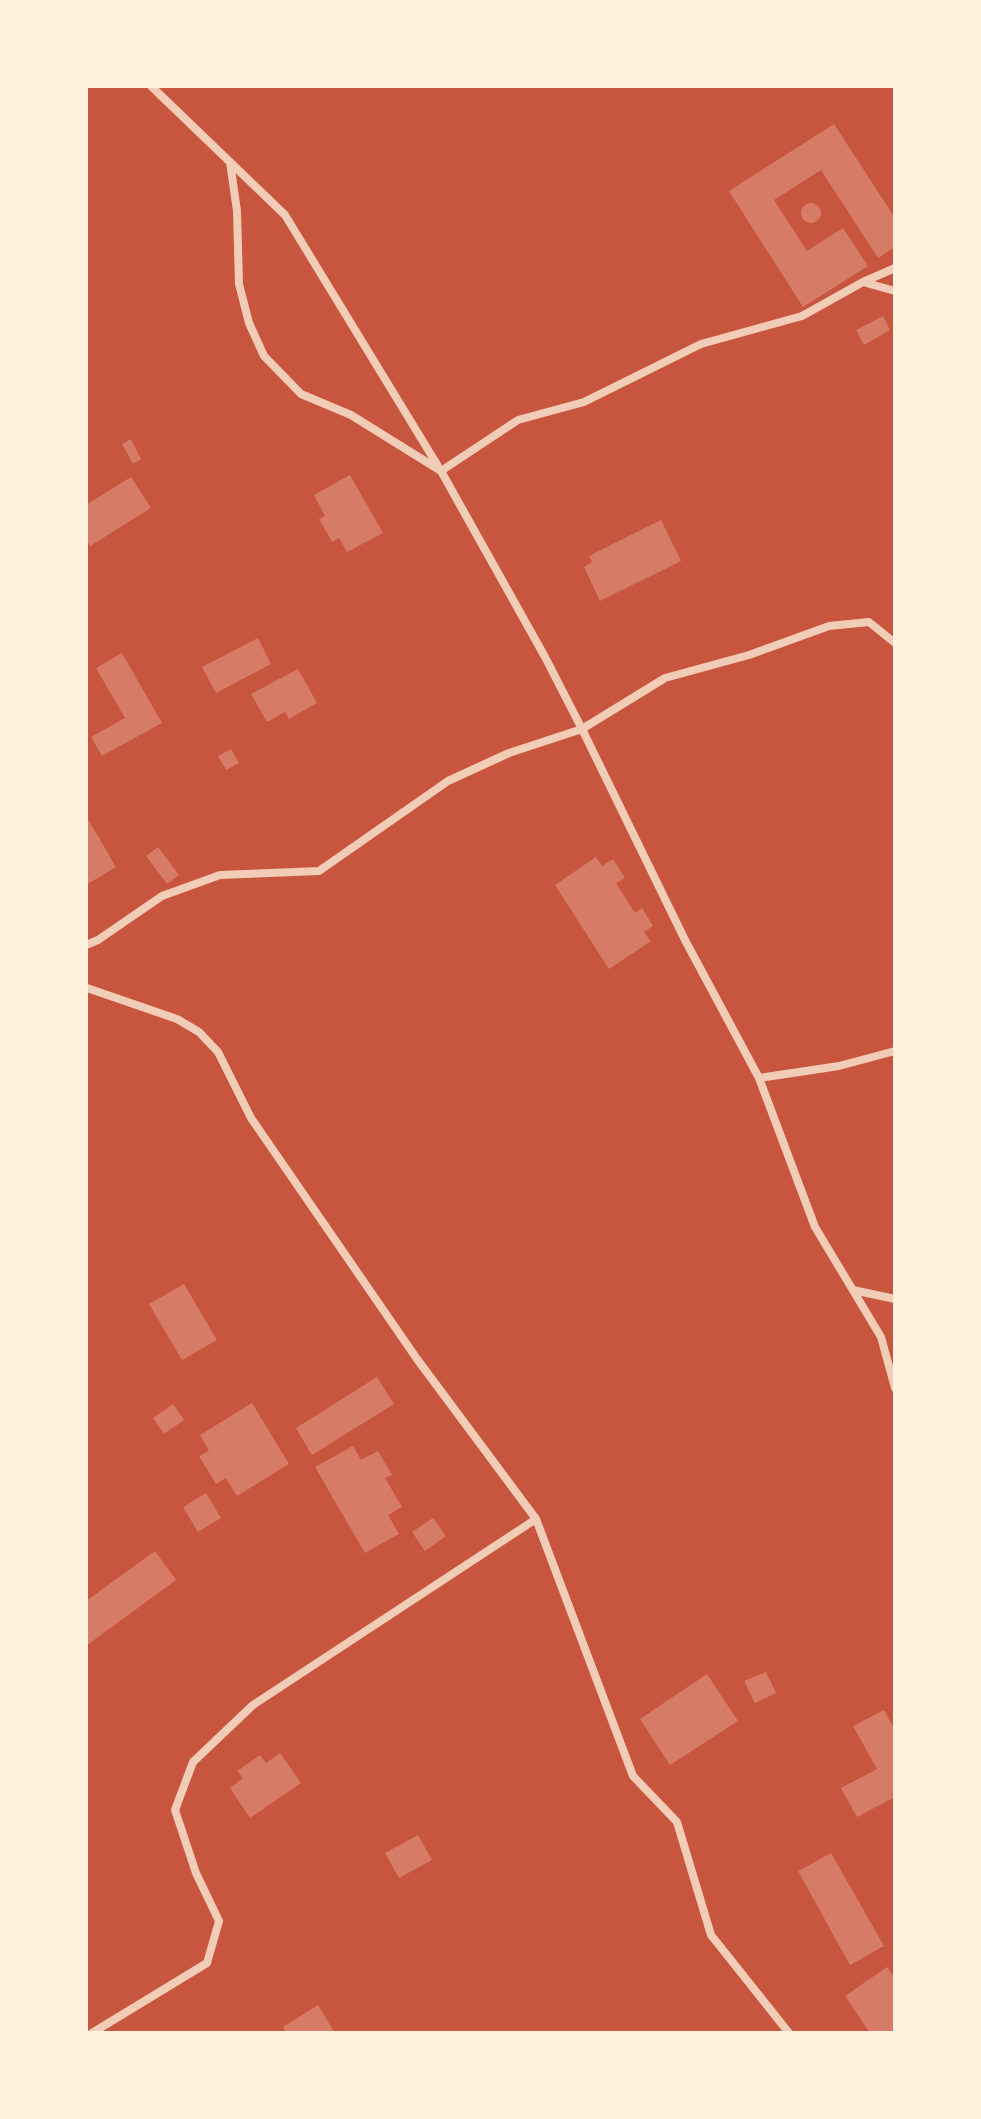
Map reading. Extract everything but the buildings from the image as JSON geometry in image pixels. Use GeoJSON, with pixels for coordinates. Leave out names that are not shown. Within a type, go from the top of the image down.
{"type":"FeatureCollection","features":[{"type":"Feature","properties":{"kind":"street"},"geometry":{"type":"LineString","coordinates":[[151,86],[285,215],[441,471],[582,729],[685,940],[759,1078],[815,1227],[881,1337],[895,1388]]}},
{"type":"Feature","properties":{"kind":"street"},"geometry":{"type":"LineString","coordinates":[[230,161],[237,211],[239,284],[249,323],[264,356],[301,394],[351,415],[441,471]]}},
{"type":"Feature","properties":{"kind":"street"},"geometry":{"type":"LineString","coordinates":[[441,471],[518,420],[584,402],[701,344],[802,316],[895,268]]}},
{"type":"Feature","properties":{"kind":"street"},"geometry":{"type":"LineString","coordinates":[[863,282],[895,291]]}},
{"type":"Feature","properties":{"kind":"street"},"geometry":{"type":"LineString","coordinates":[[86,945],[162,896],[220,875],[319,871],[448,781],[509,753],[582,729],[665,678],[749,655],[829,626],[869,622],[895,643]]}},
{"type":"Feature","properties":{"kind":"street"},"geometry":{"type":"LineString","coordinates":[[86,987],[177,1019],[199,1032],[218,1052],[251,1118],[417,1359],[536,1519],[633,1776],[677,1822],[711,1935],[789,2033]]}},
{"type":"Feature","properties":{"kind":"street"},"geometry":{"type":"LineString","coordinates":[[759,1078],[839,1066],[895,1051]]}},
{"type":"Feature","properties":{"kind":"street"},"geometry":{"type":"LineString","coordinates":[[853,1290],[895,1299]]}},
{"type":"Feature","properties":{"kind":"street"},"geometry":{"type":"LineString","coordinates":[[92,2033],[207,1963],[219,1921],[196,1873],[175,1810],[193,1762],[253,1705],[536,1519]]}}]}
